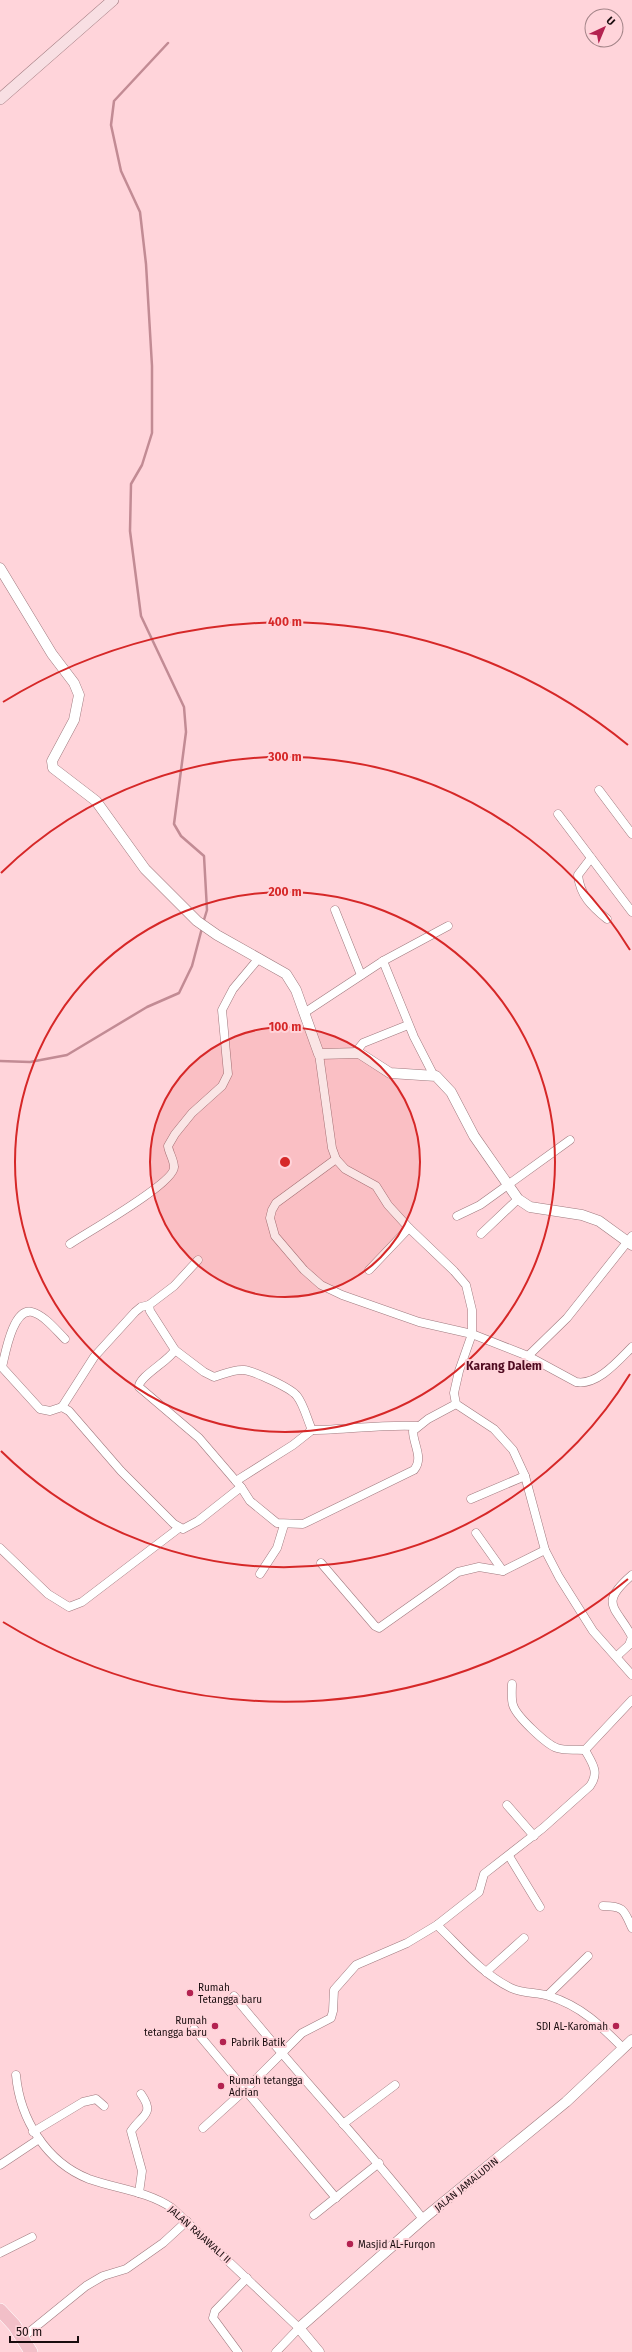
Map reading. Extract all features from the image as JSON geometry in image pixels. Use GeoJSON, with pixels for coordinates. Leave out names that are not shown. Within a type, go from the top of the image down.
{"type":"FeatureCollection","features":[{"type":"Feature","properties":{"kind":"main road"},"geometry":{"type":"LineString","coordinates":[[0,99],[113,0]]}},
{"type":"Feature","properties":{"kind":"main road"},"geometry":{"type":"LineString","coordinates":[[0,2310],[14,2324],[31,2352]]}},
{"type":"Feature","properties":{"kind":"street"},"geometry":{"type":"LineString","coordinates":[[0,568],[52,654],[74,683],[79,695],[74,720],[52,761],[53,768],[96,801],[145,869],[197,920],[210,930],[280,970],[291,981],[319,1054],[332,1148],[336,1159],[350,1173],[372,1182],[409,1228],[461,1277],[466,1285],[472,1310],[472,1334],[459,1371],[454,1393],[456,1404],[494,1429],[505,1439],[525,1476],[545,1550],[559,1577],[584,1617],[602,1642],[617,1656],[632,1675]]}},
{"type":"Feature","properties":{"kind":"street"},"geometry":{"type":"LineString","coordinates":[[599,790],[632,834]]}},
{"type":"Feature","properties":{"kind":"street"},"geometry":{"type":"LineString","coordinates":[[558,814],[632,912]]}},
{"type":"Feature","properties":{"kind":"street"},"geometry":{"type":"LineString","coordinates":[[591,858],[578,875],[580,888],[589,904],[606,919]]}},
{"type":"Feature","properties":{"kind":"street"},"geometry":{"type":"LineString","coordinates":[[335,910],[361,975]]}},
{"type":"Feature","properties":{"kind":"street"},"geometry":{"type":"LineString","coordinates":[[304,1013],[361,975],[448,926]]}},
{"type":"Feature","properties":{"kind":"street"},"geometry":{"type":"LineString","coordinates":[[70,1244],[151,1192],[172,1174],[175,1167],[168,1146],[175,1134],[192,1113],[222,1086],[228,1074],[222,1010],[233,989],[259,958]]}},
{"type":"Feature","properties":{"kind":"street"},"geometry":{"type":"LineString","coordinates":[[383,962],[408,1025],[433,1074],[443,1081],[451,1092],[474,1136],[518,1199],[530,1208],[582,1215],[599,1221],[630,1241],[567,1318],[541,1346],[528,1356]]}},
{"type":"Feature","properties":{"kind":"street"},"geometry":{"type":"LineString","coordinates":[[355,1053],[363,1043],[408,1025]]}},
{"type":"Feature","properties":{"kind":"street"},"geometry":{"type":"LineString","coordinates":[[319,1054],[355,1053],[364,1056],[390,1073],[433,1074]]}},
{"type":"Feature","properties":{"kind":"street"},"geometry":{"type":"LineString","coordinates":[[457,1216],[480,1205],[570,1140]]}},
{"type":"Feature","properties":{"kind":"street"},"geometry":{"type":"LineString","coordinates":[[336,1159],[276,1203],[270,1218],[275,1236],[304,1270],[330,1290],[419,1322],[472,1334],[528,1356],[576,1382],[590,1382],[616,1363],[632,1347]]}},
{"type":"Feature","properties":{"kind":"street"},"geometry":{"type":"LineString","coordinates":[[481,1234],[518,1199]]}},
{"type":"Feature","properties":{"kind":"street"},"geometry":{"type":"LineString","coordinates":[[368,1270],[409,1228]]}},
{"type":"Feature","properties":{"kind":"street"},"geometry":{"type":"LineString","coordinates":[[65,1339],[40,1316],[30,1311],[25,1312],[11,1329],[1,1366],[40,1409],[50,1411],[62,1407],[94,1357],[135,1312],[141,1307],[149,1305],[174,1286],[198,1260]]}},
{"type":"Feature","properties":{"kind":"street"},"geometry":{"type":"LineString","coordinates":[[149,1305],[150,1311],[175,1350],[204,1372],[214,1377],[234,1370],[245,1370],[289,1389],[297,1396],[312,1430]]}},
{"type":"Feature","properties":{"kind":"street"},"geometry":{"type":"LineString","coordinates":[[175,1350],[171,1356],[141,1380],[139,1387],[198,1438],[264,1514],[277,1523],[284,1525],[303,1524],[414,1470],[418,1466],[418,1458],[413,1431],[417,1426],[456,1404]]}},
{"type":"Feature","properties":{"kind":"street"},"geometry":{"type":"LineString","coordinates":[[62,1407],[79,1420],[121,1471],[179,1528]]}},
{"type":"Feature","properties":{"kind":"street"},"geometry":{"type":"LineString","coordinates":[[0,1548],[48,1594],[70,1607],[82,1602],[179,1528],[187,1528],[198,1521],[238,1484],[294,1445],[312,1430],[344,1430],[393,1424],[417,1426]]}},
{"type":"Feature","properties":{"kind":"street"},"geometry":{"type":"LineString","coordinates":[[471,1499],[525,1476]]}},
{"type":"Feature","properties":{"kind":"street"},"geometry":{"type":"LineString","coordinates":[[260,1574],[277,1548],[284,1525]]}},
{"type":"Feature","properties":{"kind":"street"},"geometry":{"type":"LineString","coordinates":[[476,1533],[503,1572]]}},
{"type":"Feature","properties":{"kind":"street"},"geometry":{"type":"LineString","coordinates":[[321,1563],[375,1626],[379,1628],[458,1572],[479,1566],[503,1572],[545,1550]]}},
{"type":"Feature","properties":{"kind":"street"},"geometry":{"type":"LineString","coordinates":[[617,1656],[629,1645],[632,1637],[614,1611],[611,1601],[613,1596],[632,1575]]}},
{"type":"Feature","properties":{"kind":"street"},"geometry":{"type":"LineString","coordinates":[[512,1684],[513,1706],[545,1740],[555,1748],[563,1750],[585,1750],[632,1700]]}},
{"type":"Feature","properties":{"kind":"street"},"geometry":{"type":"LineString","coordinates":[[203,2128],[246,2089],[302,2034],[331,2018],[333,2012],[334,1990],[356,1965],[407,1943],[437,1925],[476,1895],[482,1888],[484,1874],[534,1836],[595,1780],[596,1771],[585,1750]]}},
{"type":"Feature","properties":{"kind":"street"},"geometry":{"type":"LineString","coordinates":[[507,1805],[534,1836]]}},
{"type":"Feature","properties":{"kind":"street"},"geometry":{"type":"LineString","coordinates":[[509,1856],[540,1907]]}},
{"type":"Feature","properties":{"kind":"street"},"geometry":{"type":"LineString","coordinates":[[603,1906],[621,1908],[625,1912],[632,1928]]}},
{"type":"Feature","properties":{"kind":"street"},"geometry":{"type":"LineString","coordinates":[[437,1925],[486,1972],[512,1988],[526,1993],[548,1995],[596,2020],[623,2048]]}},
{"type":"Feature","properties":{"kind":"street"},"geometry":{"type":"LineString","coordinates":[[486,1972],[524,1938]]}},
{"type":"Feature","properties":{"kind":"street"},"geometry":{"type":"LineString","coordinates":[[548,1995],[588,1956]]}},
{"type":"Feature","properties":{"kind":"street"},"geometry":{"type":"LineString","coordinates":[[234,1996],[281,2053],[379,2163],[423,2219]]}},
{"type":"Feature","properties":{"kind":"street"},"geometry":{"type":"LineString","coordinates":[[194,2029],[246,2089],[336,2198]]}},
{"type":"Feature","properties":{"kind":"street","name":"JALAN JAMALUDIN"},"geometry":{"type":"LineString","coordinates":[[299,2328],[423,2219],[566,2102],[632,2040]]}},
{"type":"Feature","properties":{"kind":"street","name":"JALAN RAJAWALI II"},"geometry":{"type":"LineString","coordinates":[[16,2075],[23,2111],[36,2135],[60,2161],[75,2172],[90,2179],[158,2198],[187,2221],[247,2278],[299,2328],[320,2352]]}},
{"type":"Feature","properties":{"kind":"street"},"geometry":{"type":"LineString","coordinates":[[344,2124],[395,2085]]}},
{"type":"Feature","properties":{"kind":"street"},"geometry":{"type":"LineString","coordinates":[[139,2192],[142,2171],[131,2131],[148,2110],[148,2104],[141,2094]]}},
{"type":"Feature","properties":{"kind":"street"},"geometry":{"type":"LineString","coordinates":[[0,2165],[36,2135],[83,2102],[96,2099],[104,2106]]}},
{"type":"Feature","properties":{"kind":"street"},"geometry":{"type":"LineString","coordinates":[[314,2215],[379,2163]]}},
{"type":"Feature","properties":{"kind":"street"},"geometry":{"type":"LineString","coordinates":[[22,2338],[86,2286],[103,2276],[126,2269],[163,2243],[187,2221]]}},
{"type":"Feature","properties":{"kind":"street"},"geometry":{"type":"LineString","coordinates":[[0,2253],[32,2237]]}},
{"type":"Feature","properties":{"kind":"street"},"geometry":{"type":"LineString","coordinates":[[238,2352],[213,2318],[215,2311],[247,2278]]}},
{"type":"Feature","properties":{"kind":"street"},"geometry":{"type":"LineString","coordinates":[[276,2352],[299,2328]]}},
{"type":"Feature","properties":{"kind":"waterway"},"geometry":{"type":"LineString","coordinates":[[168,43],[114,101],[111,125],[121,171],[140,212],[146,264],[152,366],[152,433],[142,465],[131,484],[130,531],[141,616],[184,707],[186,732],[174,824],[181,836],[204,856],[207,910],[203,923]]}},
{"type":"Feature","properties":{"kind":"waterway"},"geometry":{"type":"LineString","coordinates":[[0,1061],[30,1062],[67,1055],[147,1007],[179,993],[192,966],[202,928]]}},
{"type":"Feature","properties":{"kind":"place","name":"Rumah Tetangga baru"},"geometry":{"type":"Point","coordinates":[190,1993]}},
{"type":"Feature","properties":{"kind":"place","name":"Rumah tetangga baru"},"geometry":{"type":"Point","coordinates":[215,2026]}},
{"type":"Feature","properties":{"kind":"place","name":"SDI AL-Karomah"},"geometry":{"type":"Point","coordinates":[616,2026]}},
{"type":"Feature","properties":{"kind":"place","name":"Pabrik Batik"},"geometry":{"type":"Point","coordinates":[223,2042]}},
{"type":"Feature","properties":{"kind":"place","name":"Rumah tetangga Adrian"},"geometry":{"type":"Point","coordinates":[221,2086]}},
{"type":"Feature","properties":{"kind":"place","name":"Masjid AL-Furqon"},"geometry":{"type":"Point","coordinates":[350,2244]}},
{"type":"Feature","properties":{"kind":"district","name":"Karang Dalem"},"geometry":{"type":"Point","coordinates":[504,1366]}}]}
